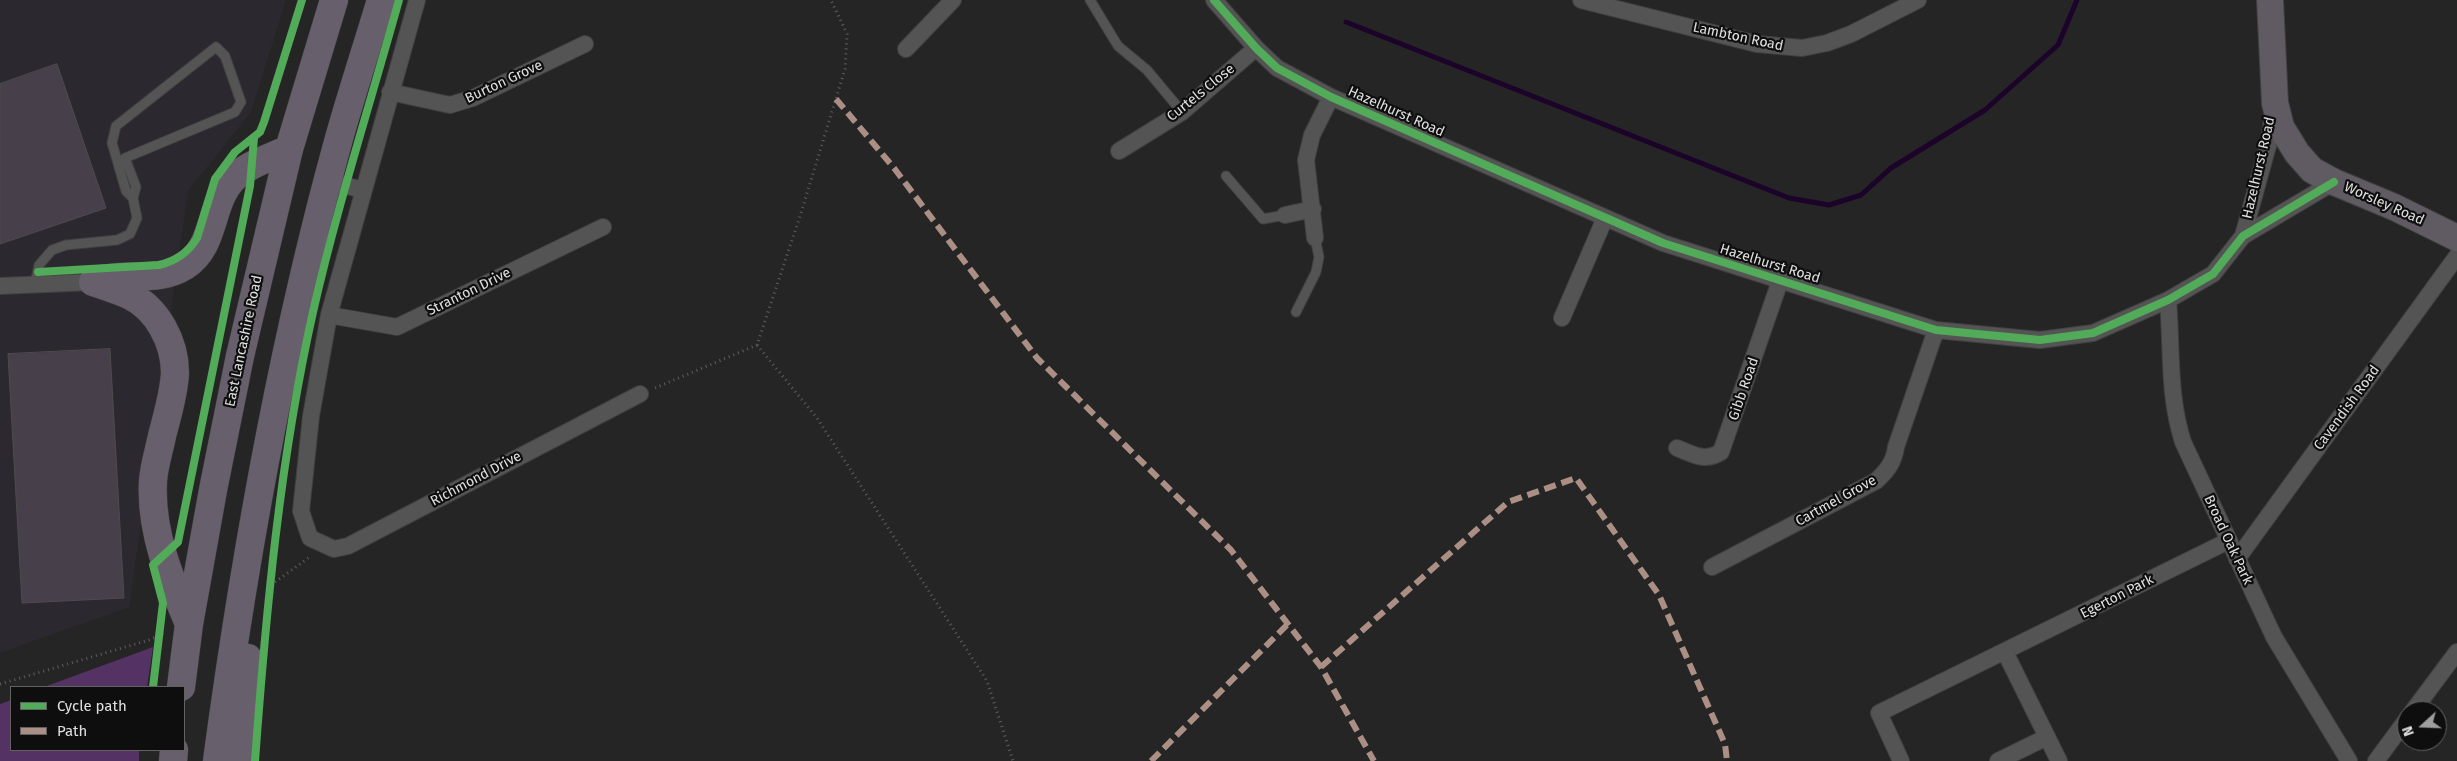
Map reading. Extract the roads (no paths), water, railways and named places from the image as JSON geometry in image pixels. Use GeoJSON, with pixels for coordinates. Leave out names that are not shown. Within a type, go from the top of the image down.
{"type":"FeatureCollection","features":[{"type":"Feature","properties":{"kind":"highway","name":"East Lancashire Road"},"geometry":{"type":"LineString","coordinates":[[181,686],[189,624],[240,356],[289,150],[334,0]]}},
{"type":"Feature","properties":{"kind":"highway"},"geometry":{"type":"LineString","coordinates":[[217,761],[232,649],[264,462],[328,181],[381,0]]}},
{"type":"Feature","properties":{"kind":"highway"},"geometry":{"type":"LineString","coordinates":[[93,282],[108,278],[156,276],[185,266],[204,245],[218,204],[231,181],[252,165],[289,150]]}},
{"type":"Feature","properties":{"kind":"highway"},"geometry":{"type":"LineString","coordinates":[[93,282],[130,295],[144,305],[164,330],[172,349],[175,373],[153,480],[154,507],[160,543],[172,584],[189,624]]}},
{"type":"Feature","properties":{"kind":"highway"},"geometry":{"type":"LineString","coordinates":[[240,761],[264,462]]}},
{"type":"Feature","properties":{"kind":"main road","name":"Worsley Road"},"geometry":{"type":"LineString","coordinates":[[2270,0],[2274,100],[2281,128],[2297,153],[2312,170],[2334,182],[2394,207],[2457,238]]}},
{"type":"Feature","properties":{"kind":"street"},"geometry":{"type":"LineString","coordinates":[[329,314],[417,0]]}},
{"type":"Feature","properties":{"kind":"street"},"geometry":{"type":"LineString","coordinates":[[906,49],[953,0]]}},
{"type":"Feature","properties":{"kind":"street","name":"Hazelhurst Road"},"geometry":{"type":"LineString","coordinates":[[1214,0],[1256,48],[1277,68],[1330,97],[1663,243],[1936,330],[2040,340],[2093,334],[2168,300],[2213,274],[2243,236],[2334,182]]}},
{"type":"Feature","properties":{"kind":"street","name":"Lambton Road"},"geometry":{"type":"LineString","coordinates":[[1581,0],[1757,44],[1802,48],[1827,43],[1851,34],[1918,0]]}},
{"type":"Feature","properties":{"kind":"street","name":"Burton Grove"},"geometry":{"type":"LineString","coordinates":[[390,92],[450,106],[473,98],[585,44]]}},
{"type":"Feature","properties":{"kind":"street","name":"Curtels Close"},"geometry":{"type":"LineString","coordinates":[[1119,152],[1182,112],[1256,48]]}},
{"type":"Feature","properties":{"kind":"street"},"geometry":{"type":"LineString","coordinates":[[1315,238],[1313,209],[1306,174],[1306,160],[1312,135],[1330,97]]}},
{"type":"Feature","properties":{"kind":"street","name":"Hazelhurst Road"},"geometry":{"type":"LineString","coordinates":[[2243,236],[2269,142],[2274,100]]}},
{"type":"Feature","properties":{"kind":"street"},"geometry":{"type":"LineString","coordinates":[[328,181],[363,190]]}},
{"type":"Feature","properties":{"kind":"street"},"geometry":{"type":"LineString","coordinates":[[1284,215],[1313,209]]}},
{"type":"Feature","properties":{"kind":"street"},"geometry":{"type":"LineString","coordinates":[[1562,318],[1605,218]]}},
{"type":"Feature","properties":{"kind":"street","name":"Stranton Drive"},"geometry":{"type":"LineString","coordinates":[[329,314],[397,327],[604,227]]}},
{"type":"Feature","properties":{"kind":"street","name":"Cavendish Road"},"geometry":{"type":"LineString","coordinates":[[2237,559],[2457,256]]}},
{"type":"Feature","properties":{"kind":"street","name":"Gibb Road"},"geometry":{"type":"LineString","coordinates":[[1677,448],[1702,459],[1712,457],[1721,452],[1780,281]]}},
{"type":"Feature","properties":{"kind":"street"},"geometry":{"type":"LineString","coordinates":[[0,286],[93,282]]}},
{"type":"Feature","properties":{"kind":"street","name":"Broad Oak Park"},"geometry":{"type":"LineString","coordinates":[[2168,300],[2172,382],[2178,427],[2194,468],[2274,636],[2349,761]]}},
{"type":"Feature","properties":{"kind":"street","name":"Richmond Drive"},"geometry":{"type":"LineString","coordinates":[[329,314],[312,416],[302,511],[310,538],[334,550],[348,546],[640,394]]}},
{"type":"Feature","properties":{"kind":"street","name":"Cartmel Grove"},"geometry":{"type":"LineString","coordinates":[[1712,567],[1734,563],[1876,481],[1883,475],[1895,457],[1896,446],[1936,330]]}},
{"type":"Feature","properties":{"kind":"street","name":"Egerton Park"},"geometry":{"type":"LineString","coordinates":[[1900,761],[1879,713],[2228,541]]}},
{"type":"Feature","properties":{"kind":"street"},"geometry":{"type":"LineString","coordinates":[[2005,652],[2059,761]]}},
{"type":"Feature","properties":{"kind":"street"},"geometry":{"type":"LineString","coordinates":[[2420,701],[2457,652]]}},
{"type":"Feature","properties":{"kind":"street"},"geometry":{"type":"LineString","coordinates":[[2376,761],[2397,733]]}},
{"type":"Feature","properties":{"kind":"street"},"geometry":{"type":"LineString","coordinates":[[1998,761],[2047,737]]}},
{"type":"Feature","properties":{"kind":"lane"},"geometry":{"type":"LineString","coordinates":[[1090,0],[1118,46],[1147,70],[1182,112]]}},
{"type":"Feature","properties":{"kind":"lane"},"geometry":{"type":"LineString","coordinates":[[35,284],[39,265],[52,250],[66,245],[117,240],[130,234],[137,218],[129,195],[112,143],[116,126],[216,47],[225,56],[241,102],[235,112],[125,158],[136,187],[129,195]]}},
{"type":"Feature","properties":{"kind":"lane"},"geometry":{"type":"LineString","coordinates":[[1226,176],[1263,219],[1284,215]]}},
{"type":"Feature","properties":{"kind":"lane"},"geometry":{"type":"LineString","coordinates":[[1296,312],[1316,272],[1319,257],[1315,238]]}},
{"type":"Feature","properties":{"kind":"waterway"},"geometry":{"type":"LineString","coordinates":[[1346,22],[1789,198],[1829,205],[1861,195],[1891,168],[1985,110],[2058,45],[2077,0]]}}]}
